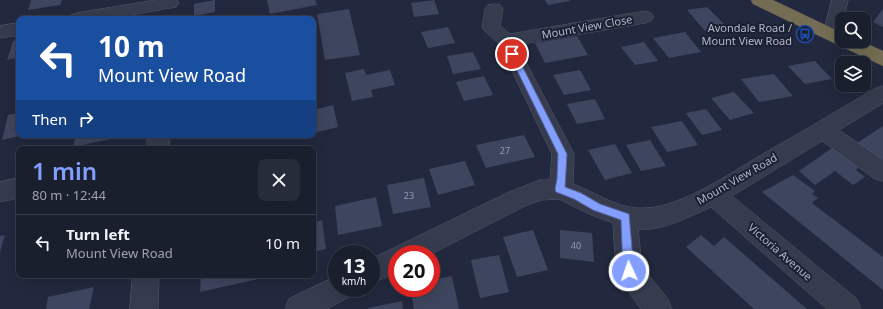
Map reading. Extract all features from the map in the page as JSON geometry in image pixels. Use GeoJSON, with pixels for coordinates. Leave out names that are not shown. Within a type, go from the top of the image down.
{"type":"FeatureCollection","features":[{"type":"Feature","properties":{"kind":"highway"},"geometry":{"type":"LineString","coordinates":[[759,0],[835,37]]}},
{"type":"Feature","properties":{"kind":"highway"},"geometry":{"type":"LineString","coordinates":[[859,48],[883,59]]}},
{"type":"Feature","properties":{"kind":"street"},"geometry":{"type":"LineString","coordinates":[[840,0],[840,12]]}},
{"type":"Feature","properties":{"kind":"street"},"geometry":{"type":"LineString","coordinates":[[100,16],[170,7]]}},
{"type":"Feature","properties":{"kind":"street"},"geometry":{"type":"LineString","coordinates":[[494,9],[491,28],[506,41],[563,154],[560,189]]}},
{"type":"Feature","properties":{"kind":"street","name":"Mount View Close"},"geometry":{"type":"LineString","coordinates":[[506,41],[645,17]]}},
{"type":"Feature","properties":{"kind":"street"},"geometry":{"type":"LineString","coordinates":[[0,32],[16,29]]}},
{"type":"Feature","properties":{"kind":"street","name":"Mount View Road"},"geometry":{"type":"LineString","coordinates":[[424,245],[516,199],[540,190],[560,189],[578,196],[596,207],[625,217],[646,219],[665,216],[714,195],[821,129],[883,93]]}},
{"type":"Feature","properties":{"kind":"street"},"geometry":{"type":"LineString","coordinates":[[821,129],[883,172]]}},
{"type":"Feature","properties":{"kind":"street"},"geometry":{"type":"LineString","coordinates":[[0,192],[16,189]]}},
{"type":"Feature","properties":{"kind":"street","name":"Victoria Avenue"},"geometry":{"type":"LineString","coordinates":[[714,195],[847,309]]}},
{"type":"Feature","properties":{"kind":"street"},"geometry":{"type":"LineString","coordinates":[[625,217],[629,271],[658,309]]}},
{"type":"Feature","properties":{"kind":"street"},"geometry":{"type":"LineString","coordinates":[[144,309],[146,278]]}},
{"type":"Feature","properties":{"kind":"street"},"geometry":{"type":"LineString","coordinates":[[299,309],[328,294]]}},
{"type":"Feature","properties":{"kind":"building"},"geometry":{"type":"Polygon","coordinates":[[[31,0],[62,0],[60,5],[28,10],[31,0]]]}},
{"type":"Feature","properties":{"kind":"building"},"geometry":{"type":"Polygon","coordinates":[[[215,0],[215,12],[194,16],[194,4],[215,0]]]}},
{"type":"Feature","properties":{"kind":"building"},"geometry":{"type":"Polygon","coordinates":[[[267,0],[315,0],[317,5],[270,14],[267,0]]]}},
{"type":"Feature","properties":{"kind":"building"},"geometry":{"type":"Polygon","coordinates":[[[434,0],[439,14],[414,17],[411,3],[434,0]]]}},
{"type":"Feature","properties":{"kind":"building"},"geometry":{"type":"Polygon","coordinates":[[[545,0],[570,0],[570,1],[548,5],[545,0]]]}},
{"type":"Feature","properties":{"kind":"building"},"geometry":{"type":"Polygon","coordinates":[[[707,7],[726,26],[705,31],[687,10],[707,7]]]}},
{"type":"Feature","properties":{"kind":"building"},"geometry":{"type":"Polygon","coordinates":[[[349,9],[360,55],[325,60],[317,14],[349,9]]]}},
{"type":"Feature","properties":{"kind":"building"},"geometry":{"type":"Polygon","coordinates":[[[883,9],[883,27],[873,22],[883,9]]]}},
{"type":"Feature","properties":{"kind":"building"},"geometry":{"type":"Polygon","coordinates":[[[448,27],[455,43],[428,48],[421,32],[448,27]]]}},
{"type":"Feature","properties":{"kind":"building"},"geometry":{"type":"Polygon","coordinates":[[[685,32],[701,52],[669,58],[653,38],[685,32]]]}},
{"type":"Feature","properties":{"kind":"building"},"geometry":{"type":"Polygon","coordinates":[[[577,36],[588,55],[545,63],[535,43],[577,36]]]}},
{"type":"Feature","properties":{"kind":"building"},"geometry":{"type":"Polygon","coordinates":[[[16,40],[16,58],[7,60],[13,41],[16,40]]]}},
{"type":"Feature","properties":{"kind":"building"},"geometry":{"type":"Polygon","coordinates":[[[644,42],[658,61],[635,65],[621,47],[644,42]]]}},
{"type":"Feature","properties":{"kind":"building"},"geometry":{"type":"Polygon","coordinates":[[[473,52],[481,69],[453,74],[447,56],[473,52]]]}},
{"type":"Feature","properties":{"kind":"building"},"geometry":{"type":"Polygon","coordinates":[[[815,61],[832,79],[805,84],[788,66],[815,61]]]}},
{"type":"Feature","properties":{"kind":"building"},"geometry":{"type":"Polygon","coordinates":[[[364,69],[366,75],[390,70],[395,85],[371,90],[373,97],[352,101],[345,73],[364,69]]]}},
{"type":"Feature","properties":{"kind":"building"},"geometry":{"type":"Polygon","coordinates":[[[580,70],[591,90],[564,95],[553,75],[580,70]]]}},
{"type":"Feature","properties":{"kind":"building"},"geometry":{"type":"Polygon","coordinates":[[[774,74],[793,96],[759,102],[741,79],[774,74]]]}},
{"type":"Feature","properties":{"kind":"building"},"geometry":{"type":"Polygon","coordinates":[[[484,76],[493,95],[464,101],[456,82],[484,76]]]}},
{"type":"Feature","properties":{"kind":"building"},"geometry":{"type":"Polygon","coordinates":[[[734,92],[754,113],[730,120],[711,98],[734,92]]]}},
{"type":"Feature","properties":{"kind":"building"},"geometry":{"type":"Polygon","coordinates":[[[595,99],[605,119],[577,124],[567,104],[595,99]]]}},
{"type":"Feature","properties":{"kind":"building"},"geometry":{"type":"Polygon","coordinates":[[[333,105],[338,127],[316,132],[316,109],[333,105]]]}},
{"type":"Feature","properties":{"kind":"building"},"geometry":{"type":"Polygon","coordinates":[[[706,109],[722,130],[702,135],[686,113],[706,109]]]}},
{"type":"Feature","properties":{"kind":"building"},"geometry":{"type":"Polygon","coordinates":[[[16,114],[16,137],[2,140],[8,115],[16,114]]]}},
{"type":"Feature","properties":{"kind":"building"},"geometry":{"type":"Polygon","coordinates":[[[682,121],[698,145],[667,152],[651,127],[682,121]]]}},
{"type":"Feature","properties":{"kind":"building"},"geometry":{"type":"Polygon","coordinates":[[[883,126],[883,166],[854,145],[883,126]]]}},
{"type":"Feature","properties":{"kind":"building"},"geometry":{"type":"Polygon","coordinates":[[[524,135],[535,157],[486,168],[476,145],[524,135]]]}},
{"type":"Feature","properties":{"kind":"building"},"geometry":{"type":"Polygon","coordinates":[[[75,138],[115,138],[78,146],[73,146],[75,138]]]}},
{"type":"Feature","properties":{"kind":"building"},"geometry":{"type":"Polygon","coordinates":[[[650,140],[666,166],[641,171],[626,145],[650,140]]]}},
{"type":"Feature","properties":{"kind":"building"},"geometry":{"type":"Polygon","coordinates":[[[615,144],[632,173],[605,180],[588,150],[615,144]]]}},
{"type":"Feature","properties":{"kind":"building"},"geometry":{"type":"Polygon","coordinates":[[[832,148],[859,167],[856,170],[865,177],[853,185],[835,171],[815,185],[799,171],[832,148]]]}},
{"type":"Feature","properties":{"kind":"building"},"geometry":{"type":"Polygon","coordinates":[[[465,161],[475,185],[438,195],[429,169],[465,161]]]}},
{"type":"Feature","properties":{"kind":"building"},"geometry":{"type":"Polygon","coordinates":[[[793,175],[815,191],[812,194],[818,198],[812,203],[883,257],[883,290],[762,192],[793,175]]]}},
{"type":"Feature","properties":{"kind":"building"},"geometry":{"type":"Polygon","coordinates":[[[424,178],[431,207],[393,214],[387,185],[424,178]]]}},
{"type":"Feature","properties":{"kind":"building"},"geometry":{"type":"Polygon","coordinates":[[[376,197],[382,226],[338,235],[335,206],[376,197]]]}},
{"type":"Feature","properties":{"kind":"building"},"geometry":{"type":"Polygon","coordinates":[[[322,220],[326,249],[316,251],[316,222],[322,220]]]}},
{"type":"Feature","properties":{"kind":"building"},"geometry":{"type":"Polygon","coordinates":[[[533,230],[548,270],[517,277],[503,237],[533,230]]]}},
{"type":"Feature","properties":{"kind":"building"},"geometry":{"type":"Polygon","coordinates":[[[560,230],[592,233],[594,262],[560,258],[560,230]]]}},
{"type":"Feature","properties":{"kind":"building"},"geometry":{"type":"Polygon","coordinates":[[[5,235],[0,252],[0,236],[5,235]]]}},
{"type":"Feature","properties":{"kind":"building"},"geometry":{"type":"Polygon","coordinates":[[[701,235],[714,246],[724,237],[807,309],[754,309],[686,247],[701,235]]]}},
{"type":"Feature","properties":{"kind":"building"},"geometry":{"type":"Polygon","coordinates":[[[499,255],[509,292],[480,298],[471,260],[499,255]]]}},
{"type":"Feature","properties":{"kind":"building"},"geometry":{"type":"Polygon","coordinates":[[[452,276],[459,309],[414,309],[412,297],[440,297],[440,278],[452,276]]]}},
{"type":"Feature","properties":{"kind":"building"},"geometry":{"type":"Polygon","coordinates":[[[201,278],[258,278],[258,279],[200,292],[201,278]]]}},
{"type":"Feature","properties":{"kind":"building"},"geometry":{"type":"Polygon","coordinates":[[[94,287],[89,309],[46,309],[48,297],[94,287]]]}},
{"type":"Feature","properties":{"kind":"building"},"geometry":{"type":"Polygon","coordinates":[[[402,301],[403,309],[368,309],[368,308],[402,301]]]}},
{"type":"Feature","properties":{"kind":"place","name":"Avondale Road / Mount View Road"},"geometry":{"type":"Point","coordinates":[805,34]}},
{"type":"Feature","properties":{"kind":"route"},"geometry":{"type":"LineString","coordinates":[[512,54],[563,154],[560,189],[578,196],[596,207],[625,217],[629,271]]}}]}
